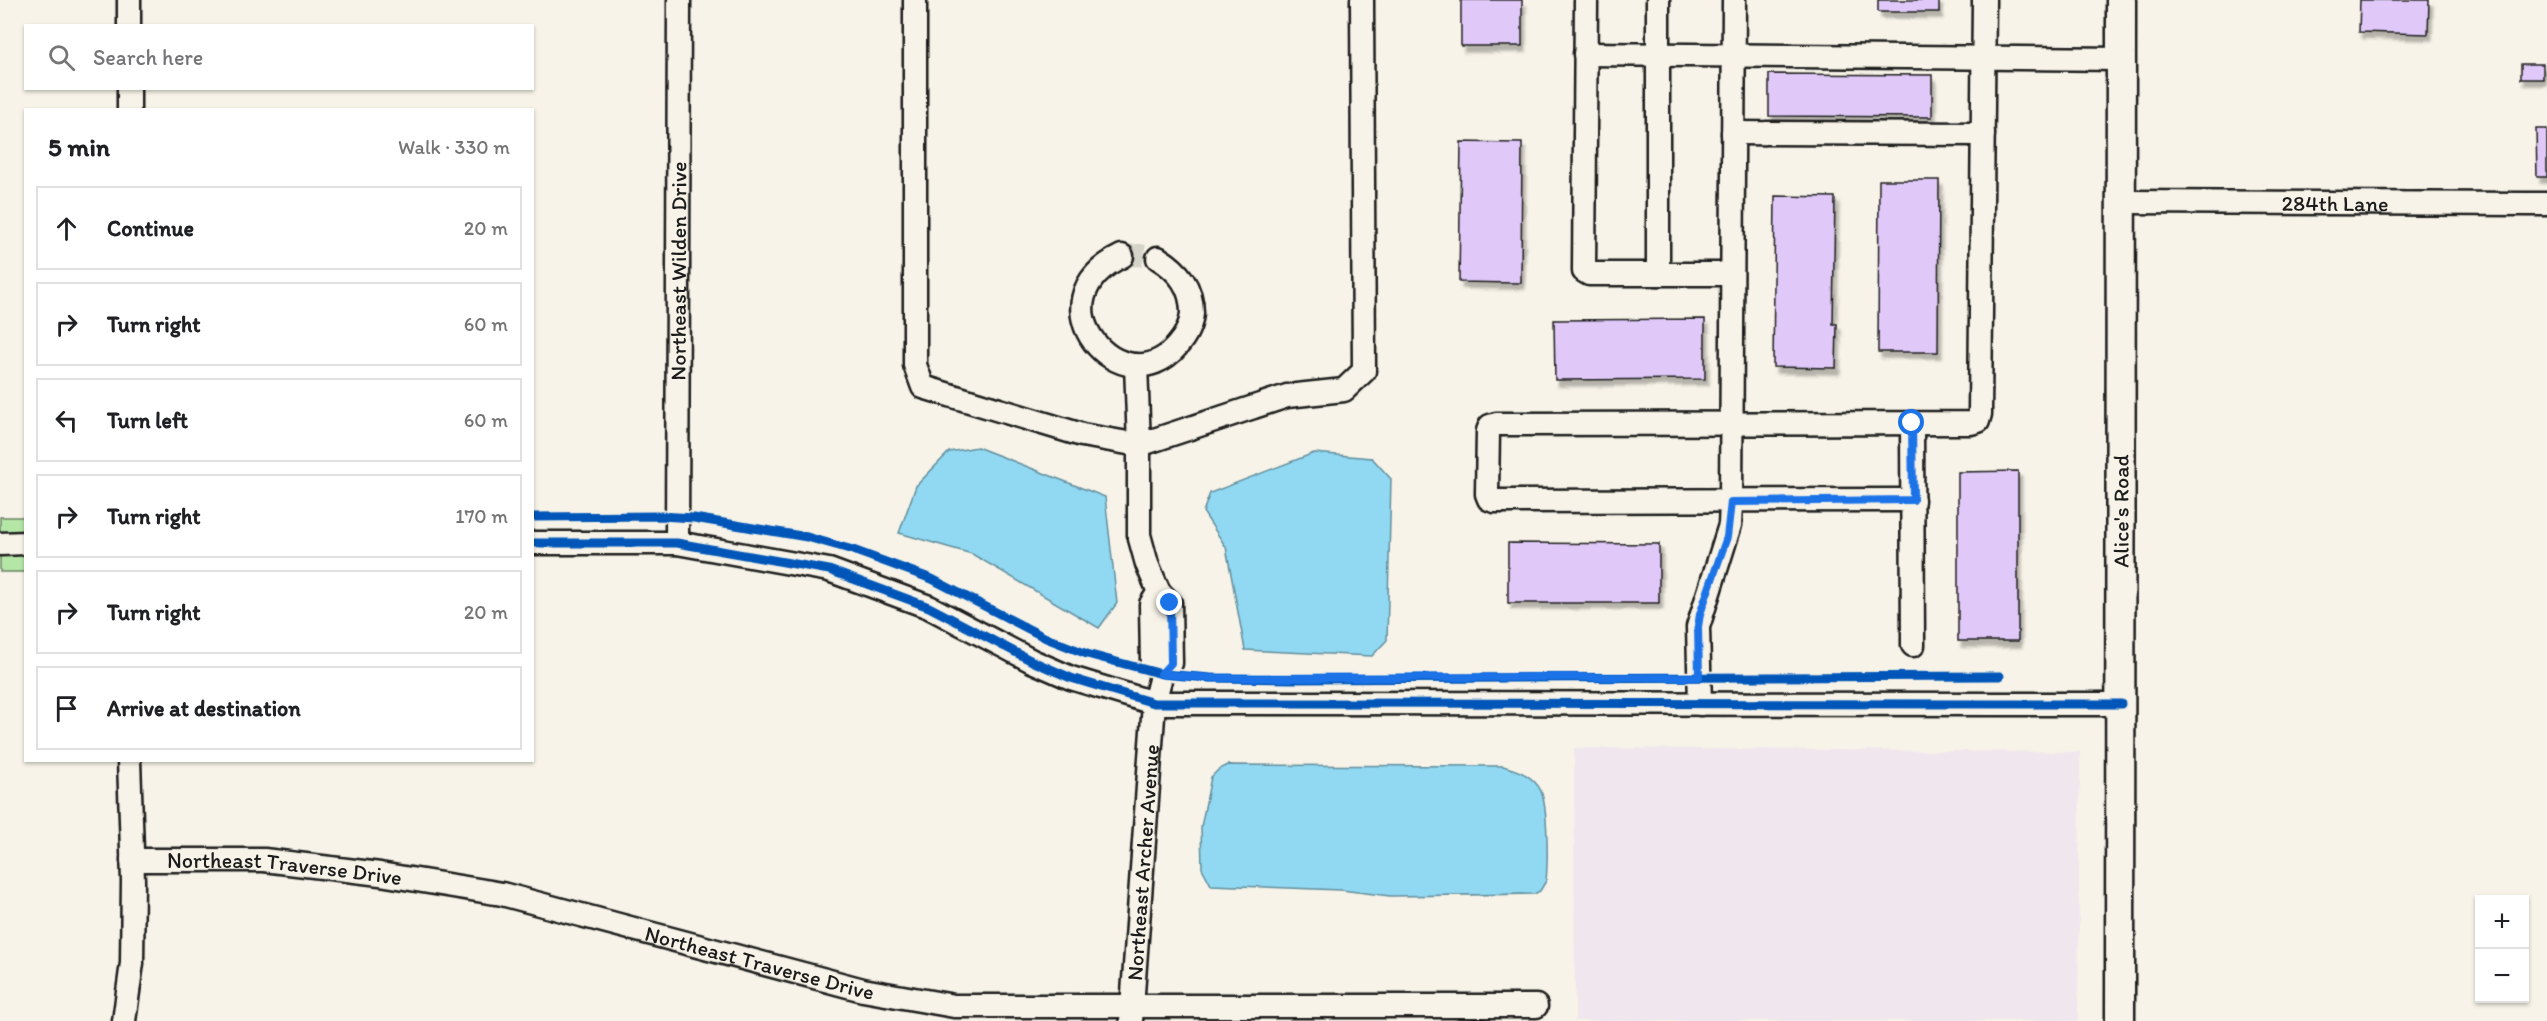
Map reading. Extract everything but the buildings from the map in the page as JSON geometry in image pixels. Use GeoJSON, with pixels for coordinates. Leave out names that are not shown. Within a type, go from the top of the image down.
{"type":"FeatureCollection","features":[{"type":"Feature","properties":{"kind":"main road","name":"Alice's Road"},"geometry":{"type":"LineString","coordinates":[[2120,1021],[2121,0]]}},
{"type":"Feature","properties":{"kind":"street"},"geometry":{"type":"LineString","coordinates":[[129,0],[129,24]]}},
{"type":"Feature","properties":{"kind":"street","name":"Northeast Wilden Drive"},"geometry":{"type":"LineString","coordinates":[[677,543],[680,0]]}},
{"type":"Feature","properties":{"kind":"street"},"geometry":{"type":"LineString","coordinates":[[915,0],[915,365],[923,387],[1082,435],[1139,445],[1287,396],[1344,390],[1364,371],[1362,0]]}},
{"type":"Feature","properties":{"kind":"street"},"geometry":{"type":"LineString","coordinates":[[1586,0],[1584,271],[1589,274],[1731,274]]}},
{"type":"Feature","properties":{"kind":"street"},"geometry":{"type":"LineString","coordinates":[[1658,0],[1658,274]]}},
{"type":"Feature","properties":{"kind":"street"},"geometry":{"type":"LineString","coordinates":[[1700,704],[1698,627],[1700,614],[1728,531],[1731,502],[1734,0]]}},
{"type":"Feature","properties":{"kind":"street"},"geometry":{"type":"LineString","coordinates":[[1913,500],[1494,501],[1489,499],[1487,494],[1488,431],[1496,424],[1971,423],[1978,421],[1980,414],[1984,0]]}},
{"type":"Feature","properties":{"kind":"street"},"geometry":{"type":"LineString","coordinates":[[1586,54],[2121,59]]}},
{"type":"Feature","properties":{"kind":"street"},"geometry":{"type":"LineString","coordinates":[[129,90],[129,108]]}},
{"type":"Feature","properties":{"kind":"street"},"geometry":{"type":"LineString","coordinates":[[1733,133],[1983,134]]}},
{"type":"Feature","properties":{"kind":"street","name":"284th Lane"},"geometry":{"type":"LineString","coordinates":[[2121,202],[2547,204]]}},
{"type":"Feature","properties":{"kind":"street"},"geometry":{"type":"LineString","coordinates":[[1122,256],[1106,264],[1093,276],[1085,291],[1082,308],[1084,326],[1092,341],[1104,354],[1119,362],[1136,365],[1155,362],[1172,352],[1184,338],[1191,320],[1192,301],[1186,283],[1174,268],[1158,258]]}},
{"type":"Feature","properties":{"kind":"street","name":"Northeast Archer Avenue"},"geometry":{"type":"LineString","coordinates":[[1131,1013],[1154,703],[1162,672],[1171,663],[1170,603],[1159,592],[1147,564],[1139,535],[1136,365]]}},
{"type":"Feature","properties":{"kind":"street"},"geometry":{"type":"LineString","coordinates":[[1912,423],[1913,645]]}},
{"type":"Feature","properties":{"kind":"street"},"geometry":{"type":"LineString","coordinates":[[0,543],[24,543]]}},
{"type":"Feature","properties":{"kind":"street"},"geometry":{"type":"LineString","coordinates":[[534,543],[677,543],[829,570],[929,607],[1032,661],[1071,678],[1154,703],[2121,704]]}},
{"type":"Feature","properties":{"kind":"street"},"geometry":{"type":"LineString","coordinates":[[124,1021],[132,963],[129,762]]}},
{"type":"Feature","properties":{"kind":"street","name":"Northeast Traverse Drive"},"geometry":{"type":"LineString","coordinates":[[132,860],[264,860],[380,874],[502,894],[863,990],[954,1006],[1131,1013],[1364,1013],[1536,1006]]}},
{"type":"Feature","properties":{"kind":"shaded area"},"geometry":{"type":"Polygon","coordinates":[[[1574,748],[2080,752],[2078,1021],[1575,1021],[1574,748]]]}},
{"type":"Feature","properties":{"kind":"green space"},"geometry":{"type":"Polygon","coordinates":[[[0,517],[24,517],[24,572],[0,572],[0,517]]]}},
{"type":"Feature","properties":{"kind":"water"},"geometry":{"type":"Polygon","coordinates":[[[977,447],[1105,497],[1117,603],[1099,628],[972,554],[899,533],[916,486],[949,452],[977,447]]]}},
{"type":"Feature","properties":{"kind":"water"},"geometry":{"type":"Polygon","coordinates":[[[1314,453],[1372,458],[1391,479],[1387,640],[1372,656],[1245,650],[1226,547],[1203,512],[1210,493],[1314,453]]]}},
{"type":"Feature","properties":{"kind":"water"},"geometry":{"type":"Polygon","coordinates":[[[1228,765],[1503,766],[1514,769],[1534,781],[1541,791],[1546,822],[1546,881],[1540,891],[1534,894],[1390,896],[1341,890],[1211,885],[1202,868],[1201,827],[1211,777],[1228,765]]]}},
{"type":"Feature","properties":{"kind":"tunnel"},"geometry":{"type":"LineString","coordinates":[[1122,256],[1140,255],[1158,258]]}},
{"type":"Feature","properties":{"kind":"cycle path"},"geometry":{"type":"LineString","coordinates":[[534,517],[694,518],[807,537],[853,550],[932,579],[1046,638],[1087,654],[1162,674],[1210,678],[1294,679],[2000,676]]}},
{"type":"Feature","properties":{"kind":"cycle path"},"geometry":{"type":"LineString","coordinates":[[534,543],[677,543],[829,570],[929,607],[1032,661],[1071,678],[1154,703],[2121,704]]}},
{"type":"Feature","properties":{"kind":"route"},"geometry":{"type":"LineString","coordinates":[[1170,603],[1171,663],[1161,674],[1210,678],[1294,679],[1699,677],[1700,614],[1727,537],[1731,502],[1913,500],[1912,423]]}}]}
